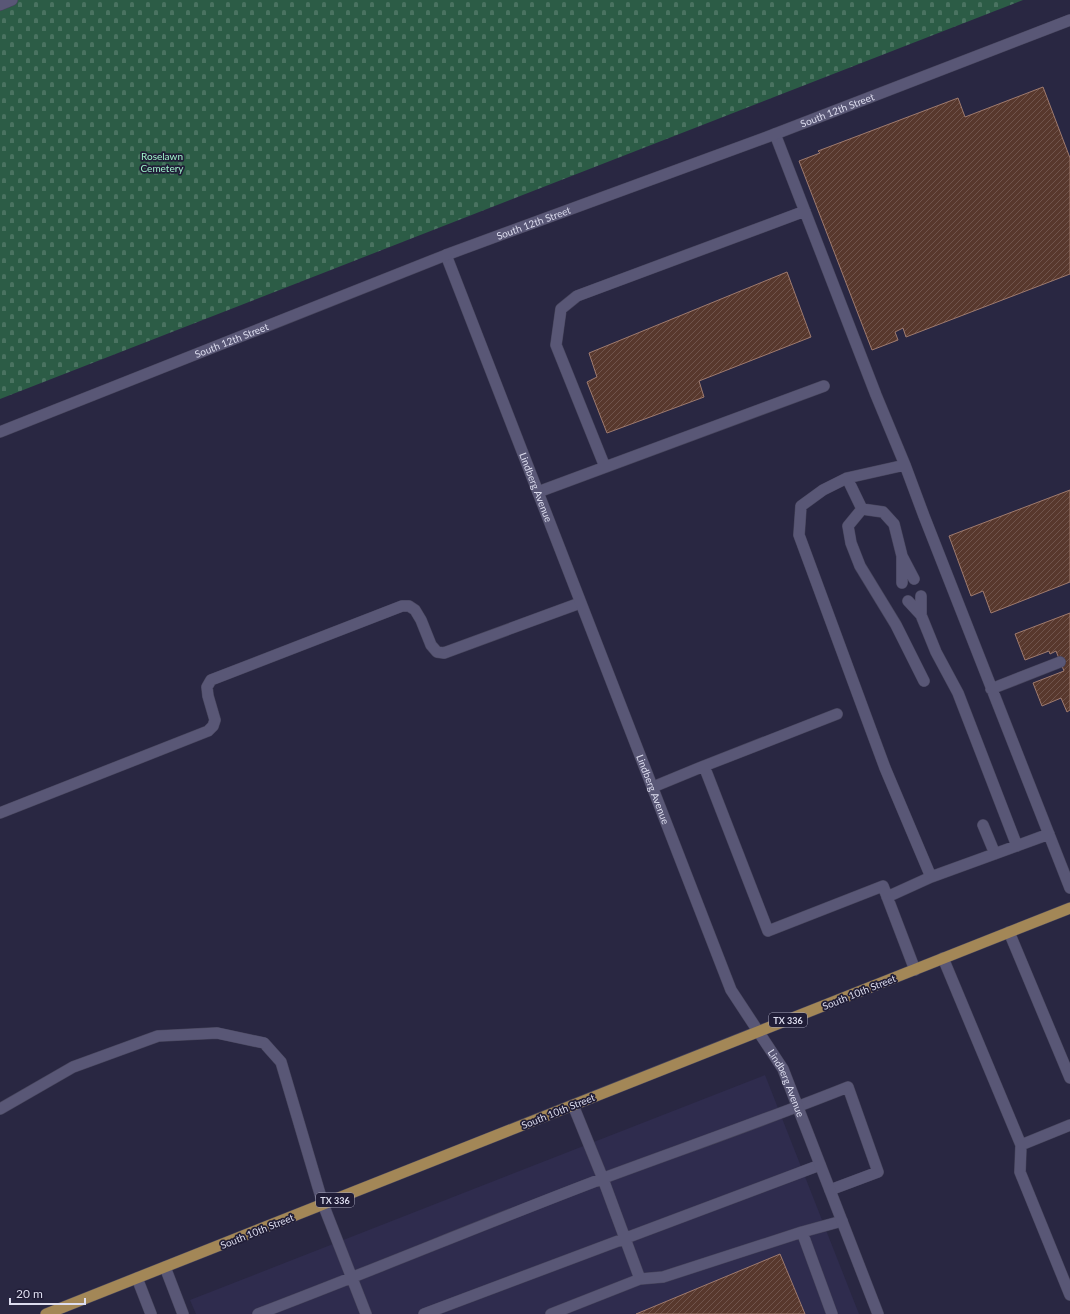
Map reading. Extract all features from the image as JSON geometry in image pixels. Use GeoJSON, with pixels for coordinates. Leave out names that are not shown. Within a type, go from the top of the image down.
{"type":"FeatureCollection","features":[{"type":"Feature","properties":{"kind":"main road","name":"South 10th Street"},"geometry":{"type":"LineString","coordinates":[[49,1313],[1070,908]]}},
{"type":"Feature","properties":{"kind":"street"},"geometry":{"type":"LineString","coordinates":[[0,5],[12,0]]}},
{"type":"Feature","properties":{"kind":"street","name":"South 12th Street"},"geometry":{"type":"LineString","coordinates":[[0,432],[446,255],[775,134],[1070,20]]}},
{"type":"Feature","properties":{"kind":"street"},"geometry":{"type":"LineString","coordinates":[[775,134],[1070,888]]}},
{"type":"Feature","properties":{"kind":"street"},"geometry":{"type":"LineString","coordinates":[[605,467],[556,345],[561,309],[577,296],[805,211]]}},
{"type":"Feature","properties":{"kind":"street","name":"Lindberg Avenue"},"geometry":{"type":"LineString","coordinates":[[446,255],[731,990],[783,1069],[878,1314]]}},
{"type":"Feature","properties":{"kind":"street"},"geometry":{"type":"LineString","coordinates":[[538,492],[824,386]]}},
{"type":"Feature","properties":{"kind":"street"},"geometry":{"type":"LineString","coordinates":[[905,465],[847,478],[823,490],[801,506],[798,535],[884,768],[931,877]]}},
{"type":"Feature","properties":{"kind":"street"},"geometry":{"type":"LineString","coordinates":[[847,478],[862,510]]}},
{"type":"Feature","properties":{"kind":"street"},"geometry":{"type":"LineString","coordinates":[[862,510],[884,512],[894,524],[902,556],[914,579]]}},
{"type":"Feature","properties":{"kind":"street"},"geometry":{"type":"LineString","coordinates":[[862,510],[848,526],[851,543],[860,566],[896,625],[924,681]]}},
{"type":"Feature","properties":{"kind":"street"},"geometry":{"type":"LineString","coordinates":[[902,556],[902,583]]}},
{"type":"Feature","properties":{"kind":"street"},"geometry":{"type":"LineString","coordinates":[[921,596],[921,615]]}},
{"type":"Feature","properties":{"kind":"street"},"geometry":{"type":"LineString","coordinates":[[908,601],[921,615],[936,652],[958,693],[1017,846]]}},
{"type":"Feature","properties":{"kind":"street"},"geometry":{"type":"LineString","coordinates":[[0,813],[208,731],[213,726],[215,720],[207,692],[207,687],[211,680],[402,606],[408,606],[415,610],[421,620],[431,645],[437,652],[444,654],[580,603]]}},
{"type":"Feature","properties":{"kind":"street"},"geometry":{"type":"LineString","coordinates":[[991,689],[1060,662]]}},
{"type":"Feature","properties":{"kind":"street"},"geometry":{"type":"LineString","coordinates":[[653,787],[837,714]]}},
{"type":"Feature","properties":{"kind":"street"},"geometry":{"type":"LineString","coordinates":[[704,766],[768,931],[883,886],[915,970]]}},
{"type":"Feature","properties":{"kind":"street"},"geometry":{"type":"LineString","coordinates":[[983,825],[995,854]]}},
{"type":"Feature","properties":{"kind":"street"},"geometry":{"type":"LineString","coordinates":[[887,897],[931,877],[1049,834]]}},
{"type":"Feature","properties":{"kind":"street"},"geometry":{"type":"LineString","coordinates":[[1010,932],[1070,1078]]}},
{"type":"Feature","properties":{"kind":"street"},"geometry":{"type":"LineString","coordinates":[[943,958],[1021,1145],[1020,1172],[1070,1295]]}},
{"type":"Feature","properties":{"kind":"street"},"geometry":{"type":"LineString","coordinates":[[0,1110],[73,1067],[158,1036],[217,1033],[264,1043],[281,1062],[324,1204],[366,1314]]}},
{"type":"Feature","properties":{"kind":"street"},"geometry":{"type":"LineString","coordinates":[[258,1314],[603,1179],[848,1087],[878,1172],[830,1190]]}},
{"type":"Feature","properties":{"kind":"street"},"geometry":{"type":"LineString","coordinates":[[573,1105],[603,1179],[640,1279]]}},
{"type":"Feature","properties":{"kind":"street"},"geometry":{"type":"LineString","coordinates":[[1021,1145],[1070,1125]]}},
{"type":"Feature","properties":{"kind":"street"},"geometry":{"type":"LineString","coordinates":[[424,1314],[820,1165]]}},
{"type":"Feature","properties":{"kind":"street"},"geometry":{"type":"LineString","coordinates":[[551,1314],[640,1279],[663,1277],[802,1232],[842,1221]]}},
{"type":"Feature","properties":{"kind":"street"},"geometry":{"type":"LineString","coordinates":[[802,1232],[832,1314]]}},
{"type":"Feature","properties":{"kind":"street"},"geometry":{"type":"LineString","coordinates":[[165,1267],[183,1314]]}},
{"type":"Feature","properties":{"kind":"street"},"geometry":{"type":"LineString","coordinates":[[137,1278],[151,1314]]}},
{"type":"Feature","properties":{"kind":"shaded area"},"geometry":{"type":"Polygon","coordinates":[[[765,1075],[859,1314],[196,1314],[190,1300],[765,1075]]]}},
{"type":"Feature","properties":{"kind":"green space","name":"Roselawn Cemetery"},"geometry":{"type":"Polygon","coordinates":[[[0,0],[1023,0],[0,399],[0,0]]]}},
{"type":"Feature","properties":{"kind":"building"},"geometry":{"type":"Polygon","coordinates":[[[1043,87],[1070,158],[1070,274],[906,337],[903,328],[895,332],[898,340],[872,350],[799,161],[820,153],[818,151],[958,98],[965,117],[1043,87]]]}},
{"type":"Feature","properties":{"kind":"building"},"geometry":{"type":"Polygon","coordinates":[[[787,272],[811,337],[699,381],[704,397],[607,433],[587,382],[597,377],[589,353],[787,272]]]}},
{"type":"Feature","properties":{"kind":"building"},"geometry":{"type":"Polygon","coordinates":[[[1070,490],[1070,582],[991,613],[983,591],[971,596],[949,536],[1070,490]]]}},
{"type":"Feature","properties":{"kind":"building"},"geometry":{"type":"Polygon","coordinates":[[[1070,613],[1070,710],[1067,712],[1061,698],[1042,706],[1033,683],[1064,671],[1056,651],[1050,654],[1049,651],[1025,660],[1015,634],[1070,613]]]}},
{"type":"Feature","properties":{"kind":"building"},"geometry":{"type":"Polygon","coordinates":[[[780,1254],[805,1314],[636,1314],[780,1254]]]}}]}
